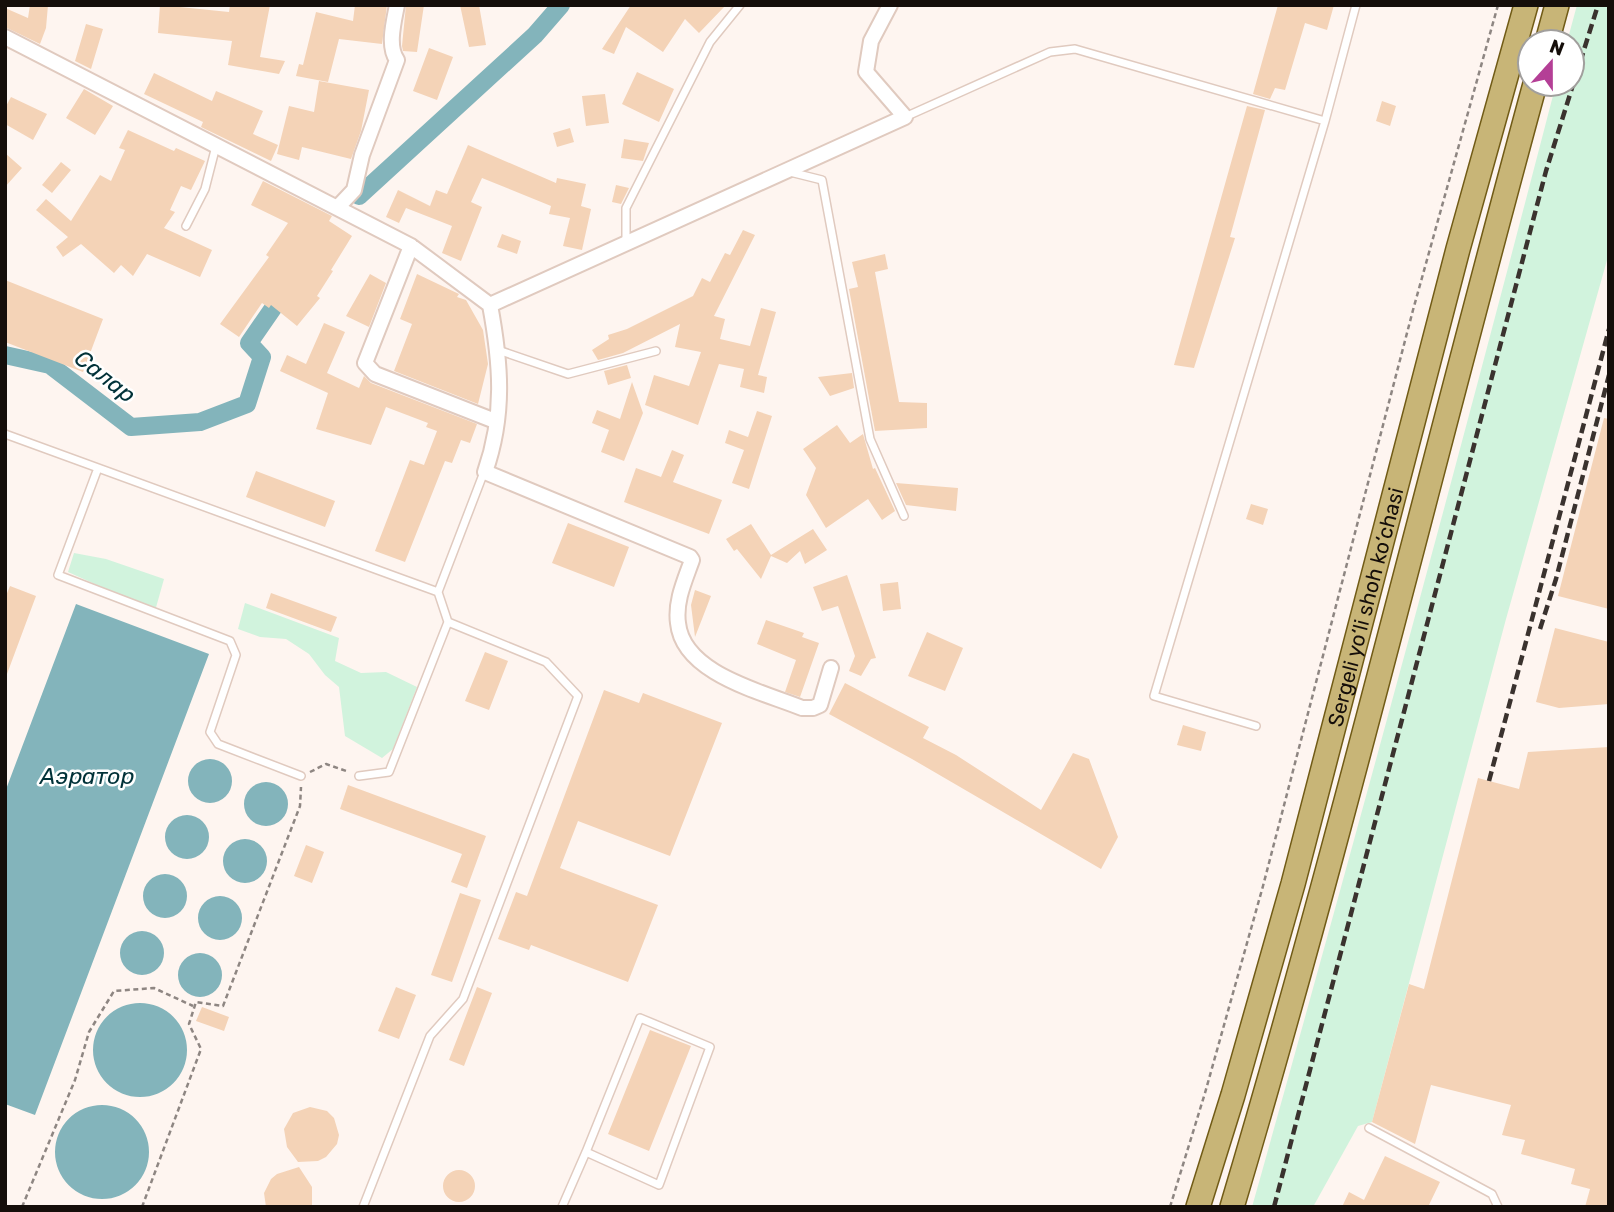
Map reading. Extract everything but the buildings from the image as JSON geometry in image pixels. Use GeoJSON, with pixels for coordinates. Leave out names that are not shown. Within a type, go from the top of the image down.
{"type":"FeatureCollection","features":[{"type":"Feature","properties":{"kind":"main road","name":"Sergeli yo‘li shoh ko‘chasi"},"geometry":{"type":"LineString","coordinates":[[1198,1207],[1293,884],[1458,249],[1526,5]]}},
{"type":"Feature","properties":{"kind":"main road"},"geometry":{"type":"LineString","coordinates":[[1550,28],[1557,5]]}},
{"type":"Feature","properties":{"kind":"main road","name":"Sergeli yo‘li shoh ko‘chasi"},"geometry":{"type":"LineString","coordinates":[[1232,1207],[1323,893],[1376,681],[1531,98]]}},
{"type":"Feature","properties":{"kind":"street"},"geometry":{"type":"LineString","coordinates":[[337,208],[354,190],[362,155],[397,60],[393,54],[393,25],[397,5]]}},
{"type":"Feature","properties":{"kind":"street"},"geometry":{"type":"LineString","coordinates":[[490,306],[905,117],[866,72],[871,41],[890,5]]}},
{"type":"Feature","properties":{"kind":"street"},"geometry":{"type":"LineString","coordinates":[[5,37],[411,246],[490,306],[498,350],[500,410],[495,421],[491,453],[485,472],[690,557],[692,560],[680,596],[678,624],[684,646],[711,670],[802,708],[808,708],[820,705],[831,668]]}},
{"type":"Feature","properties":{"kind":"street"},"geometry":{"type":"LineString","coordinates":[[411,246],[365,363],[375,374],[495,421]]}},
{"type":"Feature","properties":{"kind":"lane"},"geometry":{"type":"LineString","coordinates":[[626,244],[626,208],[710,42],[740,5]]}},
{"type":"Feature","properties":{"kind":"lane"},"geometry":{"type":"LineString","coordinates":[[1256,726],[1154,696],[1325,121],[1356,5]]}},
{"type":"Feature","properties":{"kind":"lane"},"geometry":{"type":"LineString","coordinates":[[905,117],[1050,52],[1075,48],[1325,121]]}},
{"type":"Feature","properties":{"kind":"lane"},"geometry":{"type":"LineString","coordinates":[[186,226],[205,190],[216,146]]}},
{"type":"Feature","properties":{"kind":"lane"},"geometry":{"type":"LineString","coordinates":[[786,171],[822,180],[870,439],[904,516]]}},
{"type":"Feature","properties":{"kind":"lane"},"geometry":{"type":"LineString","coordinates":[[498,350],[568,374],[656,351]]}},
{"type":"Feature","properties":{"kind":"lane"},"geometry":{"type":"LineString","coordinates":[[5,434],[438,592]]}},
{"type":"Feature","properties":{"kind":"lane"},"geometry":{"type":"LineString","coordinates":[[98,468],[58,575],[230,641],[236,655],[210,732],[218,744],[301,776]]}},
{"type":"Feature","properties":{"kind":"lane"},"geometry":{"type":"LineString","coordinates":[[359,776],[389,772],[448,622],[438,592],[485,472]]}},
{"type":"Feature","properties":{"kind":"lane"},"geometry":{"type":"LineString","coordinates":[[363,1207],[429,1036],[463,999],[578,696],[546,662],[448,622]]}},
{"type":"Feature","properties":{"kind":"lane"},"geometry":{"type":"LineString","coordinates":[[562,1207],[640,1018],[710,1047],[659,1185],[586,1152]]}},
{"type":"Feature","properties":{"kind":"lane"},"geometry":{"type":"LineString","coordinates":[[1369,1128],[1492,1194],[1498,1207]]}},
{"type":"Feature","properties":{"kind":"path"},"geometry":{"type":"LineString","coordinates":[[1170,1207],[1263,886],[1413,310],[1498,5]]}},
{"type":"Feature","properties":{"kind":"path"},"geometry":{"type":"LineString","coordinates":[[142,1207],[201,1049],[189,1024],[194,1006],[196,1002],[223,1006],[300,806],[301,776],[326,764],[359,776]]}},
{"type":"Feature","properties":{"kind":"path"},"geometry":{"type":"LineString","coordinates":[[22,1207],[75,1080],[89,1032],[114,991],[154,988],[194,1006]]}},
{"type":"Feature","properties":{"kind":"green space"},"geometry":{"type":"Polygon","coordinates":[[[1577,5],[1609,5],[1609,253],[1506,619],[1372,1122],[1358,1126],[1313,1207],[1252,1207],[1407,646],[1552,98],[1586,98],[1586,28],[1571,28],[1577,5]]]}},
{"type":"Feature","properties":{"kind":"green space"},"geometry":{"type":"Polygon","coordinates":[[[74,553],[106,559],[164,579],[155,611],[68,572],[74,553]]]}},
{"type":"Feature","properties":{"kind":"green space"},"geometry":{"type":"Polygon","coordinates":[[[245,603],[339,638],[335,661],[361,673],[386,672],[417,687],[393,749],[382,758],[345,736],[339,687],[325,675],[309,654],[286,639],[260,637],[238,629],[245,603]]]}},
{"type":"Feature","properties":{"kind":"water","name":"Аэратор"},"geometry":{"type":"Polygon","coordinates":[[[76,604],[209,654],[35,1115],[5,1104],[5,792],[76,604]]]}},
{"type":"Feature","properties":{"kind":"water"},"geometry":{"type":"Polygon","coordinates":[[[210,759],[225,766],[232,781],[225,796],[210,803],[195,796],[188,781],[195,766],[210,759]]]}},
{"type":"Feature","properties":{"kind":"water"},"geometry":{"type":"Polygon","coordinates":[[[266,782],[281,789],[288,804],[281,819],[266,826],[251,819],[244,804],[251,789],[266,782]]]}},
{"type":"Feature","properties":{"kind":"water"},"geometry":{"type":"Polygon","coordinates":[[[187,815],[202,822],[209,837],[202,852],[187,859],[172,852],[165,837],[172,822],[187,815]]]}},
{"type":"Feature","properties":{"kind":"water"},"geometry":{"type":"Polygon","coordinates":[[[245,839],[260,846],[267,861],[260,876],[245,883],[230,876],[223,861],[230,846],[245,839]]]}},
{"type":"Feature","properties":{"kind":"water"},"geometry":{"type":"Polygon","coordinates":[[[165,874],[180,881],[187,896],[180,911],[165,918],[150,911],[143,896],[150,881],[165,874]]]}},
{"type":"Feature","properties":{"kind":"water"},"geometry":{"type":"Polygon","coordinates":[[[220,896],[235,903],[242,918],[235,933],[220,940],[205,933],[198,918],[205,903],[220,896]]]}},
{"type":"Feature","properties":{"kind":"water"},"geometry":{"type":"Polygon","coordinates":[[[142,931],[157,938],[164,953],[157,968],[142,975],[127,968],[120,953],[127,938],[142,931]]]}},
{"type":"Feature","properties":{"kind":"water"},"geometry":{"type":"Polygon","coordinates":[[[200,953],[215,960],[222,975],[215,990],[200,997],[185,990],[178,975],[185,960],[200,953]]]}},
{"type":"Feature","properties":{"kind":"water"},"geometry":{"type":"Polygon","coordinates":[[[140,1003],[158,1006],[173,1017],[184,1032],[187,1050],[184,1068],[173,1083],[158,1094],[140,1097],[122,1094],[107,1083],[96,1068],[93,1050],[96,1032],[107,1017],[122,1006],[140,1003]]]}},
{"type":"Feature","properties":{"kind":"water"},"geometry":{"type":"Polygon","coordinates":[[[102,1105],[120,1108],[135,1119],[146,1134],[149,1152],[146,1170],[135,1185],[120,1196],[102,1199],[84,1196],[69,1185],[58,1170],[55,1152],[58,1134],[69,1119],[84,1108],[102,1105]]]}},
{"type":"Feature","properties":{"kind":"waterway","name":"Салар"},"geometry":{"type":"LineString","coordinates":[[359,196],[535,35],[561,5]]}},
{"type":"Feature","properties":{"kind":"waterway","name":"Салар"},"geometry":{"type":"LineString","coordinates":[[5,355],[50,365],[131,427],[200,422],[247,404],[262,357],[249,343],[287,288]]}},
{"type":"Feature","properties":{"kind":"railway"},"geometry":{"type":"LineString","coordinates":[[1274,1207],[1546,171],[1598,5]]}},
{"type":"Feature","properties":{"kind":"railway"},"geometry":{"type":"LineString","coordinates":[[1489,781],[1609,329]]}},
{"type":"Feature","properties":{"kind":"railway"},"geometry":{"type":"LineString","coordinates":[[1540,629],[1556,579],[1609,375]]}}]}
